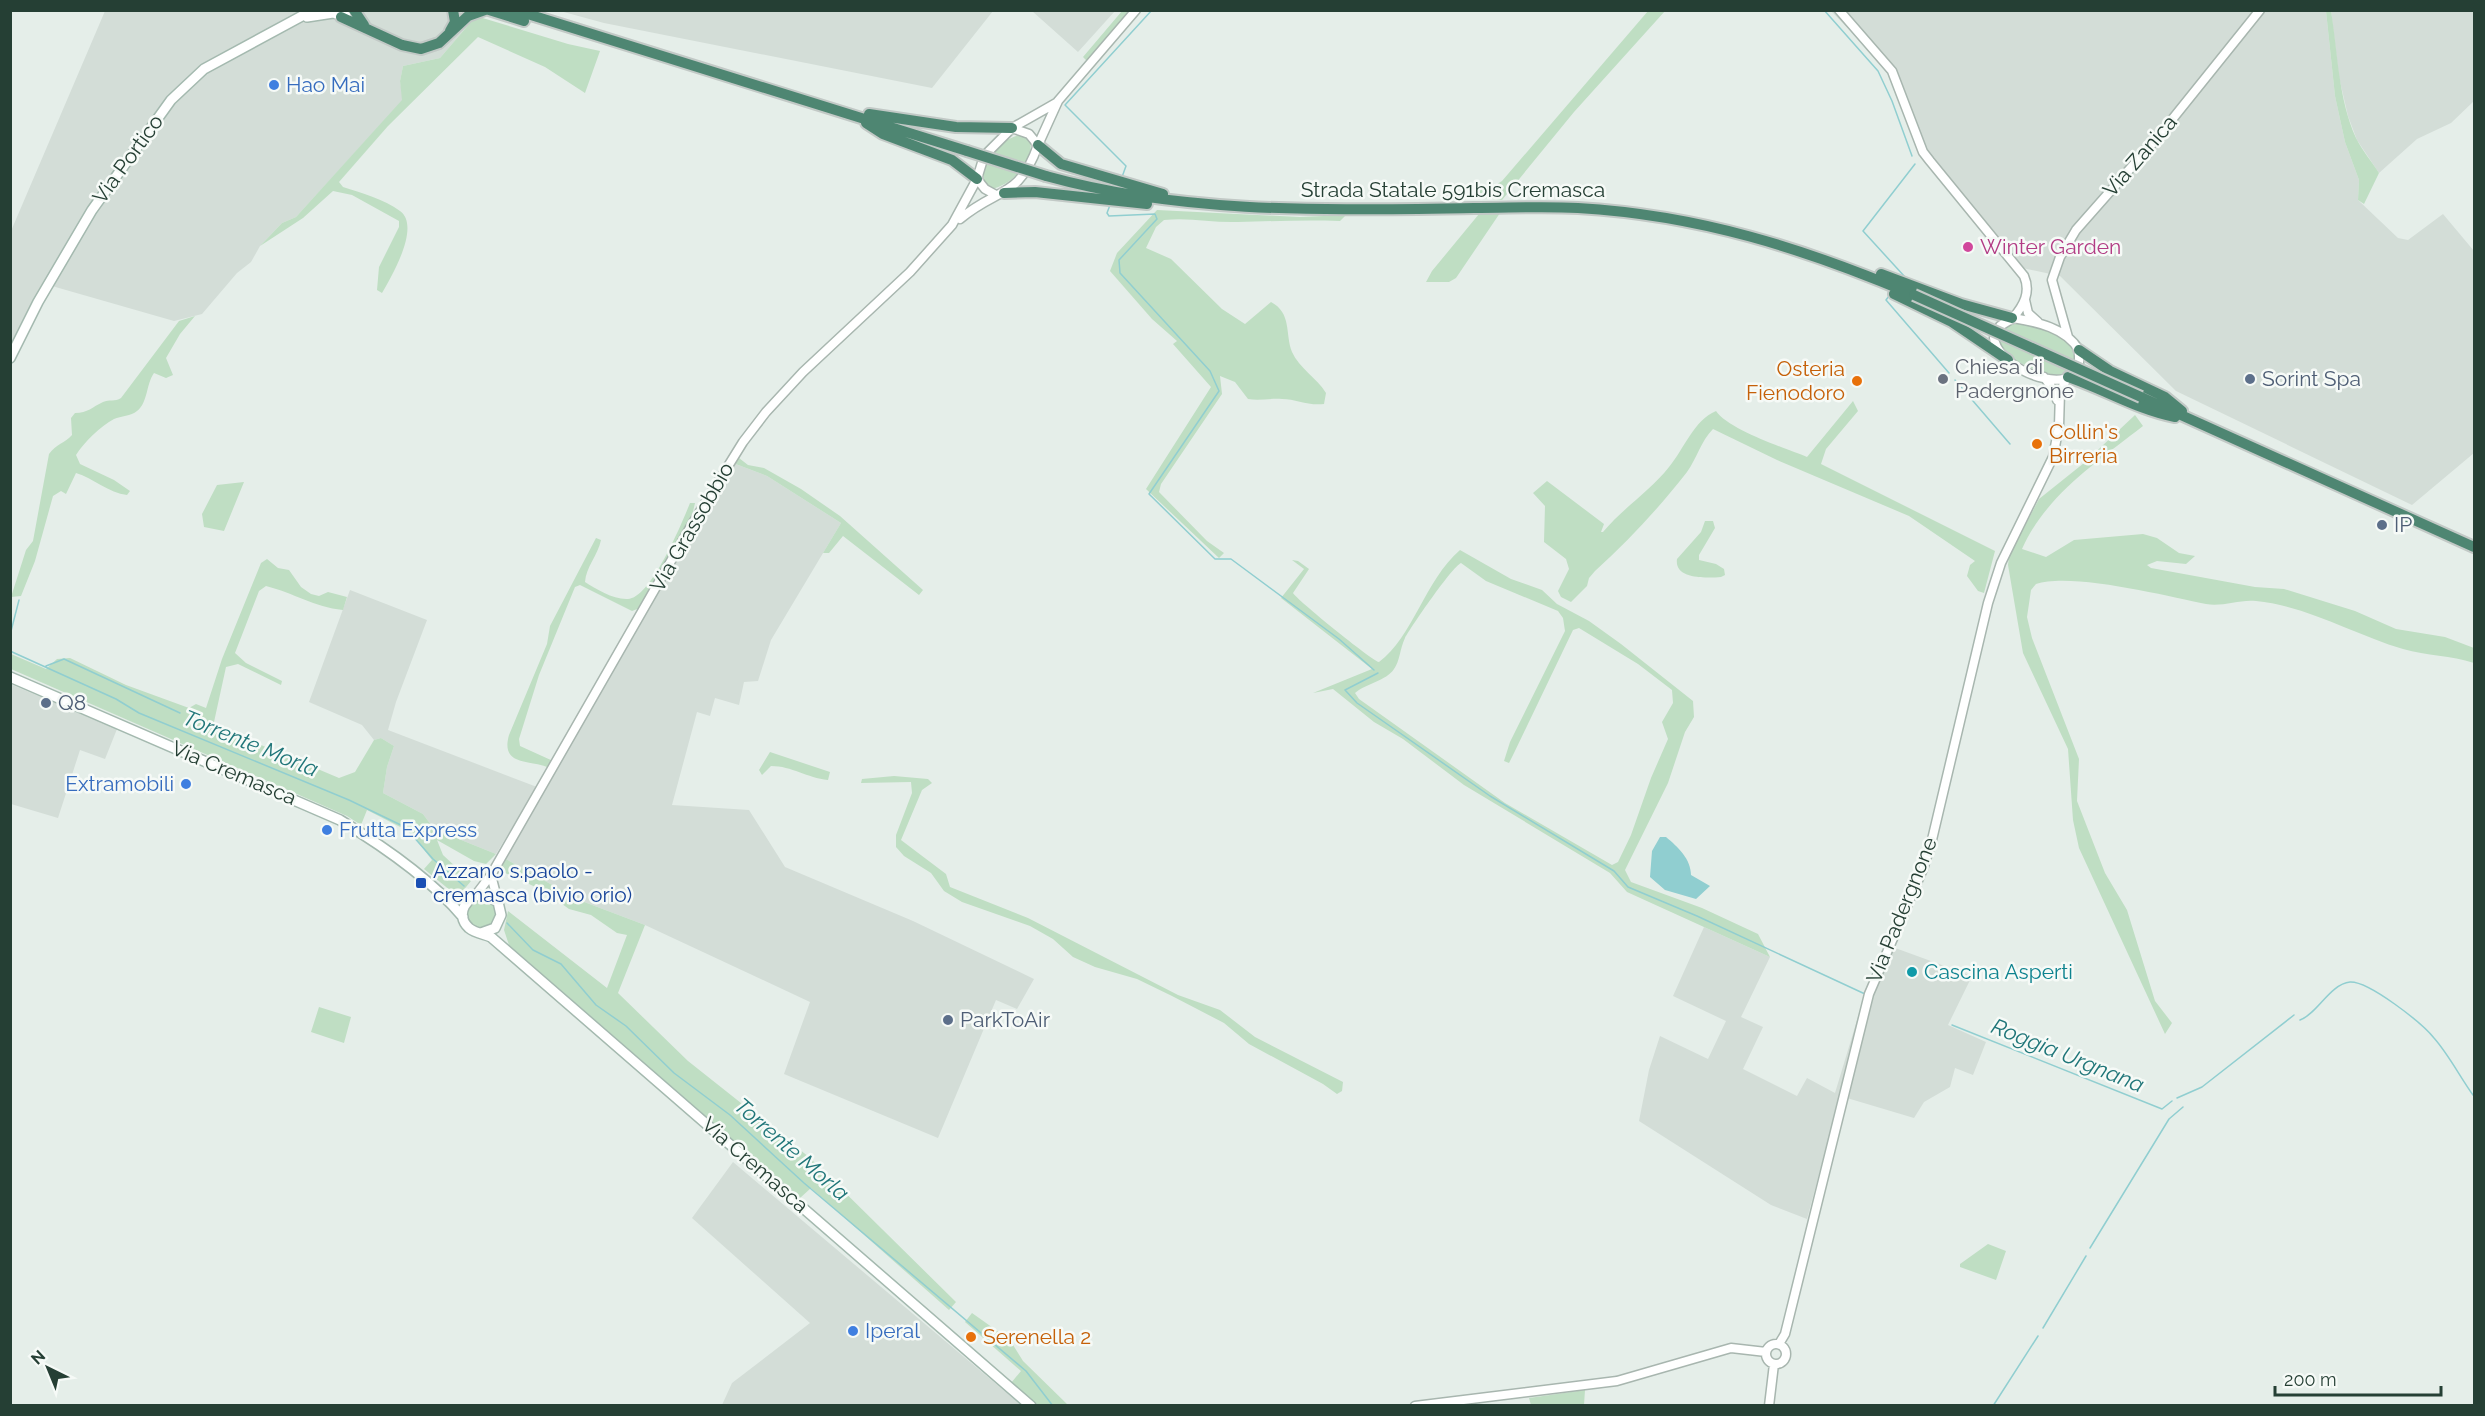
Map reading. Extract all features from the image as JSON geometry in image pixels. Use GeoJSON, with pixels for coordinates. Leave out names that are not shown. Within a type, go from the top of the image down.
{"type":"FeatureCollection","features":[{"type":"Feature","properties":{"kind":"highway"},"geometry":{"type":"LineString","coordinates":[[354,10],[360,22],[367,27]]}},
{"type":"Feature","properties":{"kind":"highway"},"geometry":{"type":"LineString","coordinates":[[449,34],[454,22],[453,10]]}},
{"type":"Feature","properties":{"kind":"highway"},"geometry":{"type":"LineString","coordinates":[[335,14],[402,45],[416,49],[432,46],[464,19],[487,10],[651,58],[684,65]]}},
{"type":"Feature","properties":{"kind":"highway"},"geometry":{"type":"LineString","coordinates":[[515,10],[684,65],[848,112],[947,126],[1012,128]]}},
{"type":"Feature","properties":{"kind":"highway"},"geometry":{"type":"LineString","coordinates":[[848,112],[884,134],[952,160],[977,179]]}},
{"type":"Feature","properties":{"kind":"highway","name":"Strada Statale 591bis Cremasca"},"geometry":{"type":"LineString","coordinates":[[848,112],[1046,176],[1119,193],[1198,203],[1287,208],[1544,207],[1608,210],[1657,216],[1726,229],[1844,266],[2193,420]]}},
{"type":"Feature","properties":{"kind":"highway"},"geometry":{"type":"LineString","coordinates":[[1038,145],[1061,164],[1198,203]]}},
{"type":"Feature","properties":{"kind":"highway"},"geometry":{"type":"LineString","coordinates":[[1000,194],[1035,192],[1162,205],[1198,203]]}},
{"type":"Feature","properties":{"kind":"highway"},"geometry":{"type":"LineString","coordinates":[[1844,266],[1882,274],[1961,304],[2012,318]]}},
{"type":"Feature","properties":{"kind":"highway"},"geometry":{"type":"LineString","coordinates":[[1844,266],[1881,288],[1952,322],[2008,360]]}},
{"type":"Feature","properties":{"kind":"highway"},"geometry":{"type":"LineString","coordinates":[[2079,350],[2110,371],[2165,397],[2193,420]]}},
{"type":"Feature","properties":{"kind":"highway"},"geometry":{"type":"LineString","coordinates":[[2067,378],[2100,388],[2158,414],[2193,420],[2475,547]]}},
{"type":"Feature","properties":{"kind":"main road","name":"Via Portico"},"geometry":{"type":"LineString","coordinates":[[10,358],[38,303],[105,189],[179,91],[204,69],[304,17],[313,10]]}},
{"type":"Feature","properties":{"kind":"main road","name":"Via Portico"},"geometry":{"type":"LineString","coordinates":[[304,17],[354,10]]}},
{"type":"Feature","properties":{"kind":"main road","name":"Via Cremasca"},"geometry":{"type":"LineString","coordinates":[[10,677],[330,815],[390,853],[442,896],[463,917]]}},
{"type":"Feature","properties":{"kind":"main road"},"geometry":{"type":"LineString","coordinates":[[442,896],[456,900],[488,895],[498,902],[501,915],[497,926],[504,950]]}},
{"type":"Feature","properties":{"kind":"main road"},"geometry":{"type":"LineString","coordinates":[[473,897],[464,906],[463,917],[470,929],[481,933],[497,926]]}},
{"type":"Feature","properties":{"kind":"main road","name":"Via Cremasca"},"geometry":{"type":"LineString","coordinates":[[481,933],[491,937],[1031,1406]]}},
{"type":"Feature","properties":{"kind":"street"},"geometry":{"type":"LineString","coordinates":[[952,225],[972,208],[1000,194],[1023,178],[1058,101],[1136,10]]}},
{"type":"Feature","properties":{"kind":"street"},"geometry":{"type":"LineString","coordinates":[[1839,10],[1892,71],[1923,152],[2024,276],[2028,286],[2025,300],[2012,318],[2000,326],[1994,338],[1997,348],[2008,360],[2044,378],[2055,392],[2060,412]]}},
{"type":"Feature","properties":{"kind":"street","name":"Via Zanica"},"geometry":{"type":"LineString","coordinates":[[2068,337],[2060,313],[2053,273],[2055,264],[2076,230],[2158,137],[2260,10]]}},
{"type":"Feature","properties":{"kind":"street"},"geometry":{"type":"LineString","coordinates":[[952,225],[977,179],[984,156],[1012,128],[1058,101]]}},
{"type":"Feature","properties":{"kind":"street"},"geometry":{"type":"LineString","coordinates":[[1012,128],[1029,134],[1038,145]]}},
{"type":"Feature","properties":{"kind":"street"},"geometry":{"type":"LineString","coordinates":[[977,179],[985,189],[1000,194]]}},
{"type":"Feature","properties":{"kind":"street","name":"Via Grassobbio"},"geometry":{"type":"LineString","coordinates":[[473,897],[491,875],[691,526],[743,442],[776,400],[902,280],[952,225]]}},
{"type":"Feature","properties":{"kind":"street"},"geometry":{"type":"LineString","coordinates":[[2025,300],[2028,313],[2040,323],[2068,337],[2079,350]]}},
{"type":"Feature","properties":{"kind":"street"},"geometry":{"type":"LineString","coordinates":[[2012,318],[2040,323],[2054,321],[2060,313]]}},
{"type":"Feature","properties":{"kind":"street","name":"Via Padergnone"},"geometry":{"type":"LineString","coordinates":[[1769,1406],[1774,1364],[1782,1361],[1786,1354],[1779,1344],[1788,1322],[1869,994],[1929,852],[1993,587],[2001,563],[2053,457],[2060,412],[2060,392],[2067,378],[2079,367],[2079,350]]}},
{"type":"Feature","properties":{"kind":"street"},"geometry":{"type":"LineString","coordinates":[[2044,378],[2067,378]]}},
{"type":"Feature","properties":{"kind":"street"},"geometry":{"type":"LineString","coordinates":[[491,875],[498,902]]}},
{"type":"Feature","properties":{"kind":"street"},"geometry":{"type":"LineString","coordinates":[[1766,1352],[1771,1345],[1779,1344]]}},
{"type":"Feature","properties":{"kind":"street"},"geometry":{"type":"LineString","coordinates":[[1415,1406],[1617,1381],[1731,1348],[1766,1352]]}},
{"type":"Feature","properties":{"kind":"street"},"geometry":{"type":"LineString","coordinates":[[1766,1352],[1769,1361],[1774,1364]]}},
{"type":"Feature","properties":{"kind":"shaded area"},"geometry":{"type":"Polygon","coordinates":[[[105,11],[488,11],[476,16],[440,58],[403,66],[400,81],[403,100],[296,217],[282,223],[260,246],[251,262],[237,273],[202,314],[174,321],[45,284],[10,351],[11,231],[105,11]]]}},
{"type":"Feature","properties":{"kind":"shaded area"},"geometry":{"type":"Polygon","coordinates":[[[560,11],[993,11],[932,88],[604,23],[560,11]]]}},
{"type":"Feature","properties":{"kind":"shaded area"},"geometry":{"type":"Polygon","coordinates":[[[1032,11],[1115,11],[1078,52],[1032,11]]]}},
{"type":"Feature","properties":{"kind":"shaded area"},"geometry":{"type":"Polygon","coordinates":[[[1831,11],[2326,11],[2335,96],[2345,142],[2359,180],[2358,200],[2398,238],[2408,240],[2443,214],[2474,251],[2474,453],[2412,505],[2176,391],[2060,276],[2013,266],[1920,154],[1884,65],[1831,11]]]}},
{"type":"Feature","properties":{"kind":"shaded area"},"geometry":{"type":"Polygon","coordinates":[[[2331,11],[2474,11],[2474,101],[2451,123],[2417,139],[2379,173],[2357,140],[2348,116],[2339,77],[2331,11]]]}},
{"type":"Feature","properties":{"kind":"shaded area"},"geometry":{"type":"Polygon","coordinates":[[[733,463],[767,476],[841,523],[771,640],[758,681],[744,682],[739,705],[715,698],[710,716],[697,712],[672,805],[749,810],[785,867],[913,921],[1034,979],[1017,1009],[996,1000],[938,1138],[784,1074],[810,1002],[645,925],[579,900],[504,858],[733,463]]]}},
{"type":"Feature","properties":{"kind":"shaded area"},"geometry":{"type":"Polygon","coordinates":[[[350,590],[427,620],[396,702],[388,730],[537,787],[496,854],[434,829],[423,814],[383,793],[387,767],[394,746],[381,738],[374,740],[362,725],[309,702],[350,590]]]}},
{"type":"Feature","properties":{"kind":"shaded area"},"geometry":{"type":"Polygon","coordinates":[[[10,684],[117,729],[105,759],[80,750],[58,818],[11,804],[10,684]]]}},
{"type":"Feature","properties":{"kind":"shaded area"},"geometry":{"type":"Polygon","coordinates":[[[1704,927],[1770,957],[1741,1017],[1763,1027],[1743,1069],[1797,1096],[1807,1078],[1835,1093],[1864,997],[1887,945],[1972,976],[1948,1025],[1986,1042],[1973,1075],[1955,1068],[1950,1087],[1924,1102],[1914,1118],[1847,1098],[1838,1103],[1807,1219],[1771,1205],[1639,1121],[1649,1070],[1660,1036],[1708,1059],[1726,1021],[1673,996],[1704,927]]]}},
{"type":"Feature","properties":{"kind":"shaded area"},"geometry":{"type":"Polygon","coordinates":[[[733,1162],[1021,1405],[722,1405],[732,1383],[810,1323],[692,1218],[733,1162]]]}},
{"type":"Feature","properties":{"kind":"green space"},"geometry":{"type":"Polygon","coordinates":[[[1122,11],[1134,11],[1088,62],[1083,57],[1122,11]]]}},
{"type":"Feature","properties":{"kind":"green space"},"geometry":{"type":"Polygon","coordinates":[[[1648,11],[1665,11],[1574,112],[1502,200],[1474,197],[1474,191],[1494,186],[1502,181],[1648,11]]]}},
{"type":"Feature","properties":{"kind":"green space"},"geometry":{"type":"Polygon","coordinates":[[[2326,11],[2331,11],[2342,91],[2350,123],[2358,142],[2379,173],[2364,204],[2358,200],[2359,180],[2345,142],[2335,96],[2326,11]]]}},
{"type":"Feature","properties":{"kind":"green space"},"geometry":{"type":"Polygon","coordinates":[[[476,16],[568,44],[600,51],[585,93],[545,67],[478,37],[388,126],[339,182],[343,187],[387,203],[406,218],[406,239],[403,251],[382,293],[377,290],[379,267],[399,227],[399,221],[352,195],[333,191],[303,218],[260,246],[282,223],[296,217],[402,100],[400,81],[403,66],[440,58],[476,16]]]}},
{"type":"Feature","properties":{"kind":"green space"},"geometry":{"type":"Polygon","coordinates":[[[1022,134],[1031,141],[1024,165],[1013,178],[991,189],[982,180],[985,164],[1000,145],[1022,134]]]}},
{"type":"Feature","properties":{"kind":"green space"},"geometry":{"type":"Polygon","coordinates":[[[1157,210],[1300,217],[1346,215],[1340,221],[1164,220],[1156,227],[1146,248],[1171,259],[1222,309],[1245,324],[1271,302],[1278,307],[1287,324],[1290,345],[1295,358],[1326,393],[1324,404],[1287,399],[1248,399],[1235,382],[1220,376],[1222,394],[1161,484],[1159,492],[1207,541],[1224,553],[1219,558],[1146,489],[1211,387],[1173,344],[1177,341],[1152,319],[1110,271],[1117,253],[1157,210]]]}},
{"type":"Feature","properties":{"kind":"green space"},"geometry":{"type":"Polygon","coordinates":[[[1500,213],[1456,278],[1449,282],[1426,282],[1432,271],[1479,214],[1500,213]]]}},
{"type":"Feature","properties":{"kind":"green space"},"geometry":{"type":"Polygon","coordinates":[[[195,316],[180,334],[166,358],[173,375],[166,378],[154,373],[141,408],[135,413],[114,419],[104,426],[76,455],[80,464],[114,480],[130,491],[127,495],[120,494],[76,473],[66,494],[61,491],[53,496],[35,561],[21,596],[11,597],[26,550],[33,541],[49,454],[72,435],[71,418],[75,413],[87,411],[105,401],[121,398],[179,321],[195,316]]]}},
{"type":"Feature","properties":{"kind":"green space"},"geometry":{"type":"Polygon","coordinates":[[[2012,321],[2043,328],[2063,337],[2071,343],[2075,351],[2075,365],[2065,374],[2049,374],[2011,357],[1999,346],[1997,333],[2012,321]]]}},
{"type":"Feature","properties":{"kind":"green space"},"geometry":{"type":"Polygon","coordinates":[[[1853,401],[1858,411],[1826,449],[1821,464],[1995,551],[1984,593],[1978,591],[1967,576],[1970,565],[1975,561],[1909,516],[1777,460],[1713,429],[1676,485],[1620,548],[1595,571],[1589,578],[1587,586],[1571,602],[1561,597],[1558,591],[1569,569],[1566,559],[1544,542],[1545,506],[1533,493],[1547,481],[1604,524],[1601,532],[1603,532],[1662,476],[1695,428],[1708,415],[1716,411],[1745,432],[1807,457],[1853,401]]]}},
{"type":"Feature","properties":{"kind":"green space"},"geometry":{"type":"Polygon","coordinates":[[[2135,415],[2143,426],[2091,466],[2059,496],[2032,530],[2022,549],[2046,557],[2074,540],[2143,534],[2157,538],[2179,553],[2195,556],[2186,564],[2157,561],[2147,565],[2151,568],[2255,587],[2284,589],[2355,611],[2396,629],[2445,637],[2474,648],[2474,663],[2412,651],[2294,609],[2256,601],[2206,604],[2144,591],[2072,581],[2036,584],[2031,590],[2027,617],[2032,638],[2079,759],[2077,801],[2105,873],[2127,910],[2155,1001],[2172,1023],[2165,1034],[2079,848],[2073,820],[2068,749],[2023,653],[2008,565],[2009,556],[2039,499],[2084,463],[2135,415]]]}},
{"type":"Feature","properties":{"kind":"green space"},"geometry":{"type":"Polygon","coordinates":[[[739,458],[748,465],[764,468],[801,489],[840,516],[923,590],[919,595],[843,536],[829,553],[823,553],[841,523],[767,476],[733,463],[739,458]]]}},
{"type":"Feature","properties":{"kind":"green space"},"geometry":{"type":"Polygon","coordinates":[[[244,482],[224,531],[204,527],[202,514],[217,485],[244,482]]]}},
{"type":"Feature","properties":{"kind":"green space"},"geometry":{"type":"Polygon","coordinates":[[[690,503],[695,503],[692,516],[640,608],[632,611],[580,585],[575,587],[539,675],[519,739],[520,746],[553,761],[549,768],[513,757],[507,745],[509,735],[547,644],[550,626],[596,538],[601,540],[585,582],[611,596],[628,599],[637,595],[656,573],[690,503]]]}},
{"type":"Feature","properties":{"kind":"green space"},"geometry":{"type":"Polygon","coordinates":[[[1705,521],[1713,521],[1715,528],[1699,555],[1699,560],[1716,564],[1724,569],[1725,575],[1721,577],[1693,576],[1681,571],[1677,566],[1677,559],[1701,532],[1705,521]]]}},
{"type":"Feature","properties":{"kind":"green space"},"geometry":{"type":"Polygon","coordinates":[[[1460,550],[1511,579],[1542,590],[1557,604],[1589,621],[1621,644],[1693,701],[1694,717],[1685,732],[1668,783],[1625,870],[1631,882],[1702,908],[1758,934],[1770,957],[1627,892],[1610,873],[1464,785],[1403,739],[1374,722],[1333,689],[1313,693],[1372,669],[1281,598],[1304,569],[1292,560],[1298,561],[1309,569],[1293,593],[1334,629],[1379,662],[1401,638],[1448,562],[1460,550]],[[1461,563],[1456,567],[1409,632],[1403,642],[1398,662],[1391,673],[1355,693],[1359,699],[1505,803],[1612,865],[1618,862],[1631,835],[1651,778],[1668,739],[1662,722],[1673,703],[1672,690],[1638,664],[1579,628],[1573,630],[1509,763],[1504,761],[1510,742],[1565,631],[1563,618],[1558,611],[1486,581],[1461,563]]]}},
{"type":"Feature","properties":{"kind":"green space"},"geometry":{"type":"Polygon","coordinates":[[[267,559],[278,568],[289,570],[301,587],[311,594],[319,596],[328,592],[347,597],[343,610],[323,606],[266,586],[259,591],[235,653],[246,663],[282,681],[281,685],[238,664],[226,667],[214,722],[223,729],[339,778],[355,772],[374,740],[381,738],[394,746],[387,767],[383,793],[423,814],[434,829],[496,854],[486,864],[474,861],[437,840],[443,855],[471,881],[462,892],[451,891],[424,869],[432,860],[410,832],[367,810],[361,825],[347,816],[11,669],[11,654],[46,669],[57,659],[70,658],[126,685],[189,708],[196,704],[206,708],[222,659],[261,563],[267,559]]]}},
{"type":"Feature","properties":{"kind":"green space"},"geometry":{"type":"Polygon","coordinates":[[[770,752],[830,772],[828,780],[771,766],[762,775],[759,770],[770,752]]]}},
{"type":"Feature","properties":{"kind":"green space"},"geometry":{"type":"Polygon","coordinates":[[[894,776],[928,779],[932,783],[922,790],[901,840],[946,874],[950,887],[1028,918],[1178,995],[1220,1010],[1255,1037],[1343,1082],[1342,1091],[1337,1094],[1249,1044],[1224,1023],[1172,996],[1137,979],[1095,967],[1073,957],[1053,939],[1030,926],[962,902],[944,891],[931,873],[904,856],[896,847],[896,835],[912,793],[911,782],[861,783],[862,779],[894,776]]]}},
{"type":"Feature","properties":{"kind":"green space"},"geometry":{"type":"Polygon","coordinates":[[[504,858],[579,900],[645,925],[618,993],[688,1061],[809,1157],[956,1302],[949,1310],[811,1188],[800,1198],[509,945],[504,930],[508,911],[607,988],[627,935],[617,933],[591,915],[569,909],[544,891],[501,871],[504,858]]]}},
{"type":"Feature","properties":{"kind":"green space"},"geometry":{"type":"Polygon","coordinates":[[[482,899],[493,903],[497,914],[493,925],[482,929],[471,925],[467,914],[471,903],[482,899]]]}},
{"type":"Feature","properties":{"kind":"green space"},"geometry":{"type":"Polygon","coordinates":[[[319,1007],[351,1017],[344,1043],[311,1032],[319,1007]]]}},
{"type":"Feature","properties":{"kind":"green space"},"geometry":{"type":"Polygon","coordinates":[[[1988,1244],[2006,1251],[1996,1280],[1960,1267],[1960,1264],[1988,1244]]]}},
{"type":"Feature","properties":{"kind":"green space"},"geometry":{"type":"Polygon","coordinates":[[[972,1313],[1010,1340],[1023,1361],[1068,1405],[1038,1405],[1011,1383],[1021,1371],[965,1322],[972,1313]]]}},
{"type":"Feature","properties":{"kind":"green space"},"geometry":{"type":"Polygon","coordinates":[[[1585,1390],[1584,1405],[1531,1405],[1529,1398],[1585,1390]]]}},
{"type":"Feature","properties":{"kind":"water"},"geometry":{"type":"Polygon","coordinates":[[[1660,837],[1666,837],[1683,854],[1689,864],[1691,875],[1710,886],[1696,899],[1665,890],[1650,877],[1652,851],[1660,837]]]}},
{"type":"Feature","properties":{"kind":"waterway"},"geometry":{"type":"LineString","coordinates":[[1122,177],[1126,166],[1065,105],[1152,10]]}},
{"type":"Feature","properties":{"kind":"waterway"},"geometry":{"type":"LineString","coordinates":[[1824,10],[1878,71],[1892,101],[1912,156]]}},
{"type":"Feature","properties":{"kind":"waterway"},"geometry":{"type":"LineString","coordinates":[[1905,277],[1863,231],[1915,164]]}},
{"type":"Feature","properties":{"kind":"waterway"},"geometry":{"type":"LineString","coordinates":[[1110,205],[1107,213],[1109,216],[1155,214],[1157,219],[1119,260],[1120,273],[1210,371],[1219,391],[1149,494],[1215,559],[1231,559],[1339,639],[1374,670]]}},
{"type":"Feature","properties":{"kind":"waterway"},"geometry":{"type":"LineString","coordinates":[[1889,296],[1886,300],[1949,373]]}},
{"type":"Feature","properties":{"kind":"waterway"},"geometry":{"type":"LineString","coordinates":[[1955,380],[2010,444]]}},
{"type":"Feature","properties":{"kind":"waterway"},"geometry":{"type":"LineString","coordinates":[[10,635],[19,600]]}},
{"type":"Feature","properties":{"kind":"waterway","name":"Torrente Morla"},"geometry":{"type":"LineString","coordinates":[[10,651],[116,699],[139,713],[349,800],[405,827],[433,859],[464,886]]}},
{"type":"Feature","properties":{"kind":"waterway"},"geometry":{"type":"LineString","coordinates":[[46,666],[64,659],[180,713]]}},
{"type":"Feature","properties":{"kind":"waterway"},"geometry":{"type":"LineString","coordinates":[[1378,673],[1345,690],[1357,703],[1490,796],[1614,871],[1628,887],[1697,916],[1865,994]]}},
{"type":"Feature","properties":{"kind":"waterway","name":"Torrente Morla"},"geometry":{"type":"LineString","coordinates":[[507,923],[533,950],[561,964],[596,1005],[626,1026],[674,1073],[730,1115],[804,1183],[1026,1371],[1053,1406]]}},
{"type":"Feature","properties":{"kind":"waterway"},"geometry":{"type":"LineString","coordinates":[[2300,1020],[2343,984],[2350,982],[2369,988],[2395,1004],[2428,1031],[2445,1052],[2473,1095]]}},
{"type":"Feature","properties":{"kind":"waterway"},"geometry":{"type":"LineString","coordinates":[[2177,1098],[2202,1087],[2294,1015]]}},
{"type":"Feature","properties":{"kind":"waterway","name":"Roggia Urgnana"},"geometry":{"type":"LineString","coordinates":[[1952,1025],[2162,1109],[2172,1101]]}},
{"type":"Feature","properties":{"kind":"waterway"},"geometry":{"type":"LineString","coordinates":[[2090,1248],[2169,1119],[2183,1107]]}},
{"type":"Feature","properties":{"kind":"waterway"},"geometry":{"type":"LineString","coordinates":[[2043,1328],[2086,1256]]}},
{"type":"Feature","properties":{"kind":"waterway"},"geometry":{"type":"LineString","coordinates":[[1993,1406],[2038,1336]]}},
{"type":"Feature","properties":{"kind":"place","name":"Hao Mai"},"geometry":{"type":"Point","coordinates":[274,85]}},
{"type":"Feature","properties":{"kind":"place","name":"Winter Garden"},"geometry":{"type":"Point","coordinates":[1968,247]}},
{"type":"Feature","properties":{"kind":"place","name":"Chiesa di Padergnone"},"geometry":{"type":"Point","coordinates":[1943,379]}},
{"type":"Feature","properties":{"kind":"place","name":"Sorint Spa"},"geometry":{"type":"Point","coordinates":[2250,379]}},
{"type":"Feature","properties":{"kind":"place","name":"Osteria Fienodoro"},"geometry":{"type":"Point","coordinates":[1857,381]}},
{"type":"Feature","properties":{"kind":"place","name":"Collin's Birreria"},"geometry":{"type":"Point","coordinates":[2037,444]}},
{"type":"Feature","properties":{"kind":"place","name":"IP"},"geometry":{"type":"Point","coordinates":[2382,525]}},
{"type":"Feature","properties":{"kind":"place","name":"Q8"},"geometry":{"type":"Point","coordinates":[46,703]}},
{"type":"Feature","properties":{"kind":"place","name":"Extramobili"},"geometry":{"type":"Point","coordinates":[186,784]}},
{"type":"Feature","properties":{"kind":"place","name":"Frutta Express"},"geometry":{"type":"Point","coordinates":[327,830]}},
{"type":"Feature","properties":{"kind":"place","name":"Azzano s.paolo - cremasca (bivio orio)"},"geometry":{"type":"Point","coordinates":[421,883]}},
{"type":"Feature","properties":{"kind":"place","name":"Cascina Asperti"},"geometry":{"type":"Point","coordinates":[1912,972]}},
{"type":"Feature","properties":{"kind":"place","name":"ParkToAir"},"geometry":{"type":"Point","coordinates":[948,1020]}},
{"type":"Feature","properties":{"kind":"place","name":"Iperal"},"geometry":{"type":"Point","coordinates":[853,1331]}},
{"type":"Feature","properties":{"kind":"place","name":"Serenella 2"},"geometry":{"type":"Point","coordinates":[971,1337]}}]}
